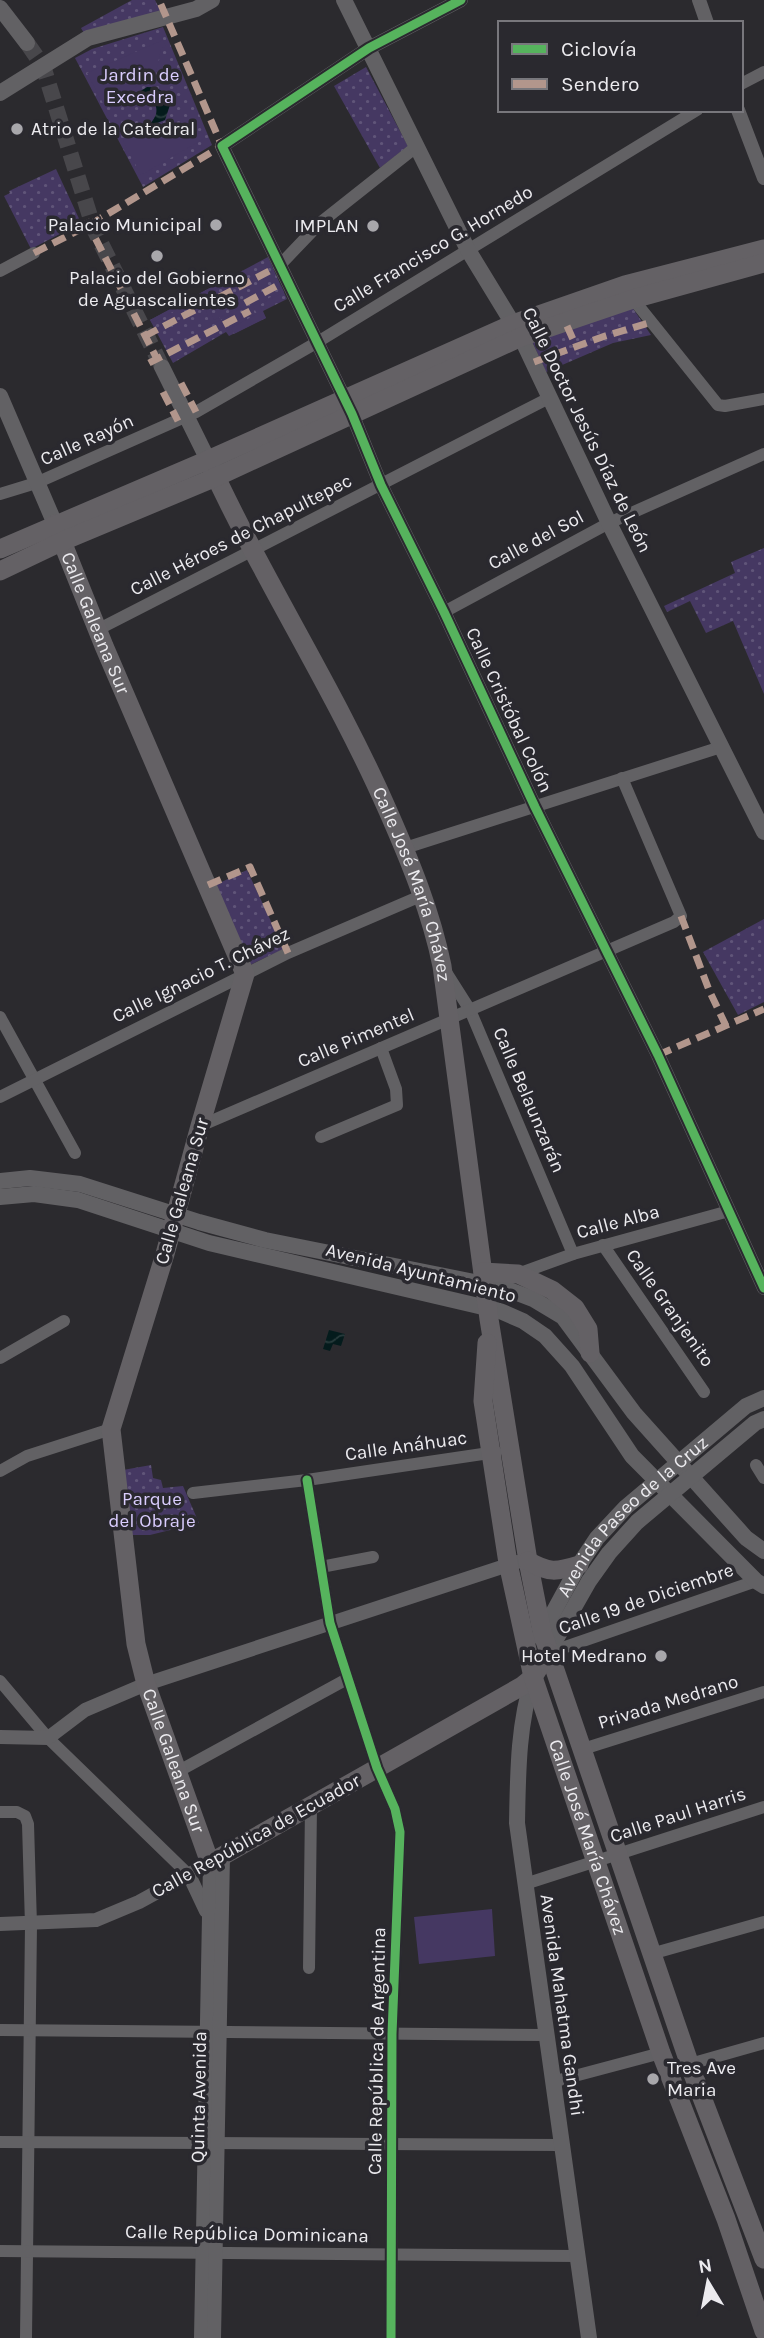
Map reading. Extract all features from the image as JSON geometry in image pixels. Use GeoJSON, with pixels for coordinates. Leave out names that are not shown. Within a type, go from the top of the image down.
{"type":"FeatureCollection","features":[{"type":"Feature","properties":{"kind":"main road"},"geometry":{"type":"LineString","coordinates":[[0,93],[88,38],[196,9],[212,0]]}},
{"type":"Feature","properties":{"kind":"main road","name":"Calle Doctor Jesús Díaz de León"},"geometry":{"type":"LineString","coordinates":[[344,0],[468,250],[517,330],[551,397],[609,523],[764,832]]}},
{"type":"Feature","properties":{"kind":"main road"},"geometry":{"type":"LineString","coordinates":[[0,8],[27,43]]}},
{"type":"Feature","properties":{"kind":"main road"},"geometry":{"type":"LineString","coordinates":[[0,549],[59,533],[212,469],[517,330],[625,285],[764,249]]}},
{"type":"Feature","properties":{"kind":"main road"},"geometry":{"type":"LineString","coordinates":[[517,330],[764,263]]}},
{"type":"Feature","properties":{"kind":"main road"},"geometry":{"type":"LineString","coordinates":[[162,367],[212,469]]}},
{"type":"Feature","properties":{"kind":"main road"},"geometry":{"type":"LineString","coordinates":[[0,397],[59,533]]}},
{"type":"Feature","properties":{"kind":"main road","name":"Calle José María Chávez"},"geometry":{"type":"LineString","coordinates":[[212,469],[252,551],[356,740],[405,848],[423,895],[442,966],[447,1020],[490,1323],[542,1632],[651,1954],[764,2259]]}},
{"type":"Feature","properties":{"kind":"main road"},"geometry":{"type":"LineString","coordinates":[[0,571],[59,533]]}},
{"type":"Feature","properties":{"kind":"main road","name":"Calle Galeana Sur"},"geometry":{"type":"LineString","coordinates":[[59,533],[97,630],[245,974],[165,1254],[111,1429],[136,1644],[146,1684],[177,1772],[216,1859]]}},
{"type":"Feature","properties":{"kind":"main road","name":"Avenida Ayuntamiento"},"geometry":{"type":"LineString","coordinates":[[0,1181],[30,1178],[80,1184],[265,1240],[504,1288],[533,1298],[563,1317],[634,1413],[746,1538],[764,1551]]}},
{"type":"Feature","properties":{"kind":"main road","name":"Avenida Ayuntamiento"},"geometry":{"type":"LineString","coordinates":[[0,1197],[34,1194],[78,1200],[209,1243],[500,1311],[523,1321],[545,1336],[572,1366],[632,1456],[760,1584]]}},
{"type":"Feature","properties":{"kind":"main road"},"geometry":{"type":"LineString","coordinates":[[483,1273],[518,1274],[552,1290],[575,1308],[588,1329],[590,1353]]}},
{"type":"Feature","properties":{"kind":"main road","name":"Calle José María Chávez"},"geometry":{"type":"LineString","coordinates":[[490,1323],[485,1353],[483,1401],[508,1563],[530,1668],[661,2053],[726,2219],[764,2331]]}},
{"type":"Feature","properties":{"kind":"main road","name":"Avenida Paseo de la Cruz"},"geometry":{"type":"LineString","coordinates":[[530,1668],[542,1632],[597,1538],[626,1507],[746,1406],[764,1398]]}},
{"type":"Feature","properties":{"kind":"main road","name":"Avenida Paseo de la Cruz"},"geometry":{"type":"LineString","coordinates":[[530,1668],[548,1653],[589,1581],[609,1553],[637,1522],[755,1423],[764,1419]]}},
{"type":"Feature","properties":{"kind":"main road"},"geometry":{"type":"LineString","coordinates":[[528,1560],[544,1570],[560,1571],[579,1565]]}},
{"type":"Feature","properties":{"kind":"main road","name":"Calle República de Ecuador"},"geometry":{"type":"LineString","coordinates":[[216,1859],[522,1686],[530,1668]]}},
{"type":"Feature","properties":{"kind":"main road","name":"Avenida Mahatma Gandhi"},"geometry":{"type":"LineString","coordinates":[[530,1668],[518,1760],[517,1823],[589,2338]]}},
{"type":"Feature","properties":{"kind":"main road"},"geometry":{"type":"LineString","coordinates":[[726,2219],[736,2231],[751,2266],[764,2269]]}},
{"type":"Feature","properties":{"kind":"street"},"geometry":{"type":"LineString","coordinates":[[369,48],[461,0]]}},
{"type":"Feature","properties":{"kind":"street"},"geometry":{"type":"LineString","coordinates":[[699,0],[706,21]]}},
{"type":"Feature","properties":{"kind":"street","name":"Calle Cristóbal Colón"},"geometry":{"type":"LineString","coordinates":[[369,48],[222,146],[348,406],[380,485],[444,612],[535,807],[608,951],[764,1289]]}},
{"type":"Feature","properties":{"kind":"street"},"geometry":{"type":"LineString","coordinates":[[743,83],[764,72]]}},
{"type":"Feature","properties":{"kind":"street","name":"Calle Francisco G. Hornedo"},"geometry":{"type":"LineString","coordinates":[[187,417],[316,343],[694,112]]}},
{"type":"Feature","properties":{"kind":"street"},"geometry":{"type":"LineString","coordinates":[[739,112],[764,178]]}},
{"type":"Feature","properties":{"kind":"street"},"geometry":{"type":"LineString","coordinates":[[279,266],[320,223],[416,147]]}},
{"type":"Feature","properties":{"kind":"street"},"geometry":{"type":"LineString","coordinates":[[0,271],[34,253]]}},
{"type":"Feature","properties":{"kind":"street"},"geometry":{"type":"LineString","coordinates":[[633,299],[718,405],[725,407],[764,399]]}},
{"type":"Feature","properties":{"kind":"street","name":"Calle Héroes de Chapultepec"},"geometry":{"type":"LineString","coordinates":[[97,630],[551,397]]}},
{"type":"Feature","properties":{"kind":"street","name":"Calle Rayón"},"geometry":{"type":"LineString","coordinates":[[0,494],[36,483],[187,417]]}},
{"type":"Feature","properties":{"kind":"street","name":"Calle del Sol"},"geometry":{"type":"LineString","coordinates":[[444,612],[609,523],[764,454]]}},
{"type":"Feature","properties":{"kind":"street"},"geometry":{"type":"LineString","coordinates":[[405,848],[721,747]]}},
{"type":"Feature","properties":{"kind":"street","name":"Calle Pimentel"},"geometry":{"type":"LineString","coordinates":[[200,1126],[674,922],[681,916],[622,778]]}},
{"type":"Feature","properties":{"kind":"street","name":"Calle Ignacio T. Chávez"},"geometry":{"type":"LineString","coordinates":[[0,1097],[245,974],[423,895]]}},
{"type":"Feature","properties":{"kind":"street","name":"Calle Belaunzarán"},"geometry":{"type":"LineString","coordinates":[[442,966],[470,1010],[573,1254]]}},
{"type":"Feature","properties":{"kind":"street"},"geometry":{"type":"LineString","coordinates":[[0,1017],[75,1153]]}},
{"type":"Feature","properties":{"kind":"street"},"geometry":{"type":"LineString","coordinates":[[321,1137],[397,1105],[396,1089],[381,1048]]}},
{"type":"Feature","properties":{"kind":"street","name":"Calle Alba"},"geometry":{"type":"LineString","coordinates":[[518,1274],[603,1245],[729,1211]]}},
{"type":"Feature","properties":{"kind":"street","name":"Calle Granjenito"},"geometry":{"type":"LineString","coordinates":[[603,1245],[704,1392]]}},
{"type":"Feature","properties":{"kind":"street"},"geometry":{"type":"LineString","coordinates":[[0,1358],[64,1321]]}},
{"type":"Feature","properties":{"kind":"street"},"geometry":{"type":"LineString","coordinates":[[0,1471],[27,1457],[111,1429]]}},
{"type":"Feature","properties":{"kind":"street","name":"Calle Anáhuac"},"geometry":{"type":"LineString","coordinates":[[193,1493],[307,1480],[510,1450]]}},
{"type":"Feature","properties":{"kind":"street"},"geometry":{"type":"LineString","coordinates":[[756,1465],[764,1478]]}},
{"type":"Feature","properties":{"kind":"street","name":"Calle República de Argentina"},"geometry":{"type":"LineString","coordinates":[[307,1480],[330,1623],[377,1768],[395,1809],[400,1832],[392,2034],[391,2338]]}},
{"type":"Feature","properties":{"kind":"street"},"geometry":{"type":"LineString","coordinates":[[321,1567],[373,1557]]}},
{"type":"Feature","properties":{"kind":"street"},"geometry":{"type":"LineString","coordinates":[[0,1737],[48,1738],[85,1710],[146,1684],[508,1563],[528,1560]]}},
{"type":"Feature","properties":{"kind":"street","name":"Calle 19 de Diciembre"},"geometry":{"type":"LineString","coordinates":[[548,1653],[760,1584]]}},
{"type":"Feature","properties":{"kind":"street"},"geometry":{"type":"LineString","coordinates":[[177,1772],[347,1679]]}},
{"type":"Feature","properties":{"kind":"street"},"geometry":{"type":"LineString","coordinates":[[0,1681],[48,1738],[189,1875],[209,1917]]}},
{"type":"Feature","properties":{"kind":"street","name":"Privada Medrano"},"geometry":{"type":"LineString","coordinates":[[583,1749],[764,1692]]}},
{"type":"Feature","properties":{"kind":"street"},"geometry":{"type":"LineString","coordinates":[[309,1968],[311,1806]]}},
{"type":"Feature","properties":{"kind":"street","name":"Calle Paul Harris"},"geometry":{"type":"LineString","coordinates":[[524,1884],[764,1807]]}},
{"type":"Feature","properties":{"kind":"street"},"geometry":{"type":"LineString","coordinates":[[0,1812],[17,1812],[25,1816],[28,1824],[31,1925],[26,2338]]}},
{"type":"Feature","properties":{"kind":"street","name":"Calle República de Ecuador"},"geometry":{"type":"LineString","coordinates":[[0,1924],[31,1925],[96,1920],[139,1902],[216,1859]]}},
{"type":"Feature","properties":{"kind":"street","name":"Quinta Avenida"},"geometry":{"type":"LineString","coordinates":[[213,2032],[209,1917],[216,1859]]}},
{"type":"Feature","properties":{"kind":"street","name":"Quinta Avenida"},"geometry":{"type":"LineString","coordinates":[[201,2338],[209,2253],[216,1859]]}},
{"type":"Feature","properties":{"kind":"street"},"geometry":{"type":"LineString","coordinates":[[651,1954],[764,1922]]}},
{"type":"Feature","properties":{"kind":"street"},"geometry":{"type":"LineString","coordinates":[[0,2030],[545,2035]]}},
{"type":"Feature","properties":{"kind":"street"},"geometry":{"type":"LineString","coordinates":[[690,2064],[764,2043]]}},
{"type":"Feature","properties":{"kind":"street"},"geometry":{"type":"LineString","coordinates":[[552,2082],[661,2053]]}},
{"type":"Feature","properties":{"kind":"street"},"geometry":{"type":"LineString","coordinates":[[0,2141],[561,2145]]}},
{"type":"Feature","properties":{"kind":"street","name":"Calle República Dominicana"},"geometry":{"type":"LineString","coordinates":[[0,2251],[577,2256]]}},
{"type":"Feature","properties":{"kind":"street","name":"Quinta Avenida"},"geometry":{"type":"LineString","coordinates":[[209,2253],[214,2338]]}},
{"type":"Feature","properties":{"kind":"green space"},"geometry":{"type":"Polygon","coordinates":[[[132,0],[155,0],[162,14],[85,35],[81,28],[132,0]]]}},
{"type":"Feature","properties":{"kind":"green space","name":"Jardin de Excedra"},"geometry":{"type":"Polygon","coordinates":[[[163,27],[212,145],[143,187],[75,58],[92,49],[163,27]]]}},
{"type":"Feature","properties":{"kind":"green space"},"geometry":{"type":"Polygon","coordinates":[[[163,40],[166,46],[161,49],[154,82],[137,86],[126,99],[105,107],[87,73],[163,40]]]}},
{"type":"Feature","properties":{"kind":"green space"},"geometry":{"type":"Polygon","coordinates":[[[366,67],[408,146],[380,168],[334,86],[366,67]]]}},
{"type":"Feature","properties":{"kind":"green space"},"geometry":{"type":"Polygon","coordinates":[[[171,119],[197,134],[202,132],[205,138],[141,175],[123,141],[139,131],[162,127],[171,119]]]}},
{"type":"Feature","properties":{"kind":"green space"},"geometry":{"type":"Polygon","coordinates":[[[56,169],[81,223],[31,249],[4,196],[10,193],[9,191],[56,169]]]}},
{"type":"Feature","properties":{"kind":"green space"},"geometry":{"type":"Polygon","coordinates":[[[268,257],[287,299],[263,311],[266,318],[229,336],[226,332],[173,363],[150,320],[268,257]]]}},
{"type":"Feature","properties":{"kind":"green space"},"geometry":{"type":"Polygon","coordinates":[[[219,283],[221,286],[152,323],[150,320],[219,283]]]}},
{"type":"Feature","properties":{"kind":"green space"},"geometry":{"type":"Polygon","coordinates":[[[279,286],[284,292],[259,305],[266,318],[234,334],[231,328],[257,314],[253,306],[281,292],[279,286]]]}},
{"type":"Feature","properties":{"kind":"green space"},"geometry":{"type":"Polygon","coordinates":[[[237,293],[244,307],[213,324],[206,309],[237,293]],[[236,297],[210,310],[214,320],[241,307],[236,297]]]}},
{"type":"Feature","properties":{"kind":"green space"},"geometry":{"type":"Polygon","coordinates":[[[630,304],[651,335],[613,343],[546,372],[531,339],[630,304]]]}},
{"type":"Feature","properties":{"kind":"green space"},"geometry":{"type":"Polygon","coordinates":[[[764,548],[764,694],[733,621],[706,633],[690,601],[667,612],[664,606],[735,573],[731,562],[764,548]]]}},
{"type":"Feature","properties":{"kind":"green space"},"geometry":{"type":"Polygon","coordinates":[[[247,870],[284,949],[250,965],[213,886],[247,870]]]}},
{"type":"Feature","properties":{"kind":"green space"},"geometry":{"type":"Polygon","coordinates":[[[764,919],[764,1002],[738,1015],[703,952],[764,919]]]}},
{"type":"Feature","properties":{"kind":"green space","name":"Parque del Obraje"},"geometry":{"type":"Polygon","coordinates":[[[151,1465],[153,1478],[161,1480],[163,1488],[183,1486],[199,1523],[150,1535],[131,1535],[123,1470],[151,1465]]]}},
{"type":"Feature","properties":{"kind":"green space"},"geometry":{"type":"Polygon","coordinates":[[[492,1909],[495,1956],[419,1964],[414,1917],[492,1909]]]}},
{"type":"Feature","properties":{"kind":"water"},"geometry":{"type":"Polygon","coordinates":[[[147,87],[162,92],[170,105],[165,120],[149,126],[156,115],[155,103],[148,96],[133,96],[147,87]]]}},
{"type":"Feature","properties":{"kind":"water"},"geometry":{"type":"Polygon","coordinates":[[[329,1330],[345,1334],[341,1346],[333,1344],[330,1351],[323,1349],[329,1330]]]}},
{"type":"Feature","properties":{"kind":"tunnel"},"geometry":{"type":"LineString","coordinates":[[27,43],[43,66],[94,229],[162,367]]}},
{"type":"Feature","properties":{"kind":"marked path"},"geometry":{"type":"LineString","coordinates":[[34,253],[89,225],[222,146],[159,0]]}},
{"type":"Feature","properties":{"kind":"marked path"},"geometry":{"type":"LineString","coordinates":[[86,220],[157,359]]}},
{"type":"Feature","properties":{"kind":"marked path"},"geometry":{"type":"LineString","coordinates":[[145,336],[273,269]]}},
{"type":"Feature","properties":{"kind":"marked path"},"geometry":{"type":"LineString","coordinates":[[245,303],[280,284]]}},
{"type":"Feature","properties":{"kind":"marked path"},"geometry":{"type":"LineString","coordinates":[[149,363],[250,311]]}},
{"type":"Feature","properties":{"kind":"marked path"},"geometry":{"type":"LineString","coordinates":[[534,362],[652,322]]}},
{"type":"Feature","properties":{"kind":"marked path"},"geometry":{"type":"LineString","coordinates":[[567,326],[576,346]]}},
{"type":"Feature","properties":{"kind":"marked path"},"geometry":{"type":"LineString","coordinates":[[181,383],[196,412]]}},
{"type":"Feature","properties":{"kind":"marked path"},"geometry":{"type":"LineString","coordinates":[[163,392],[178,421]]}},
{"type":"Feature","properties":{"kind":"marked path"},"geometry":{"type":"LineString","coordinates":[[208,885],[250,867],[288,953]]}},
{"type":"Feature","properties":{"kind":"marked path"},"geometry":{"type":"LineString","coordinates":[[681,916],[709,990],[726,1026]]}},
{"type":"Feature","properties":{"kind":"marked path"},"geometry":{"type":"LineString","coordinates":[[658,1055],[764,1009]]}},
{"type":"Feature","properties":{"kind":"cycle path"},"geometry":{"type":"LineString","coordinates":[[461,0],[369,48],[222,146],[352,414],[381,485],[535,807],[658,1055],[764,1288]]}},
{"type":"Feature","properties":{"kind":"cycle path"},"geometry":{"type":"LineString","coordinates":[[307,1480],[330,1623],[377,1768],[395,1809],[400,1832],[392,2034],[391,2338]]}},
{"type":"Feature","properties":{"kind":"place","name":"Atrio de la Catedral"},"geometry":{"type":"Point","coordinates":[17,129]}},
{"type":"Feature","properties":{"kind":"place","name":"Palacio Municipal"},"geometry":{"type":"Point","coordinates":[216,225]}},
{"type":"Feature","properties":{"kind":"place","name":"IMPLAN"},"geometry":{"type":"Point","coordinates":[373,226]}},
{"type":"Feature","properties":{"kind":"place","name":"Palacio del Gobierno de Aguascalientes"},"geometry":{"type":"Point","coordinates":[157,256]}},
{"type":"Feature","properties":{"kind":"place","name":"Hotel Medrano"},"geometry":{"type":"Point","coordinates":[661,1656]}},
{"type":"Feature","properties":{"kind":"place","name":"Tres Ave Maria"},"geometry":{"type":"Point","coordinates":[653,2079]}}]}
